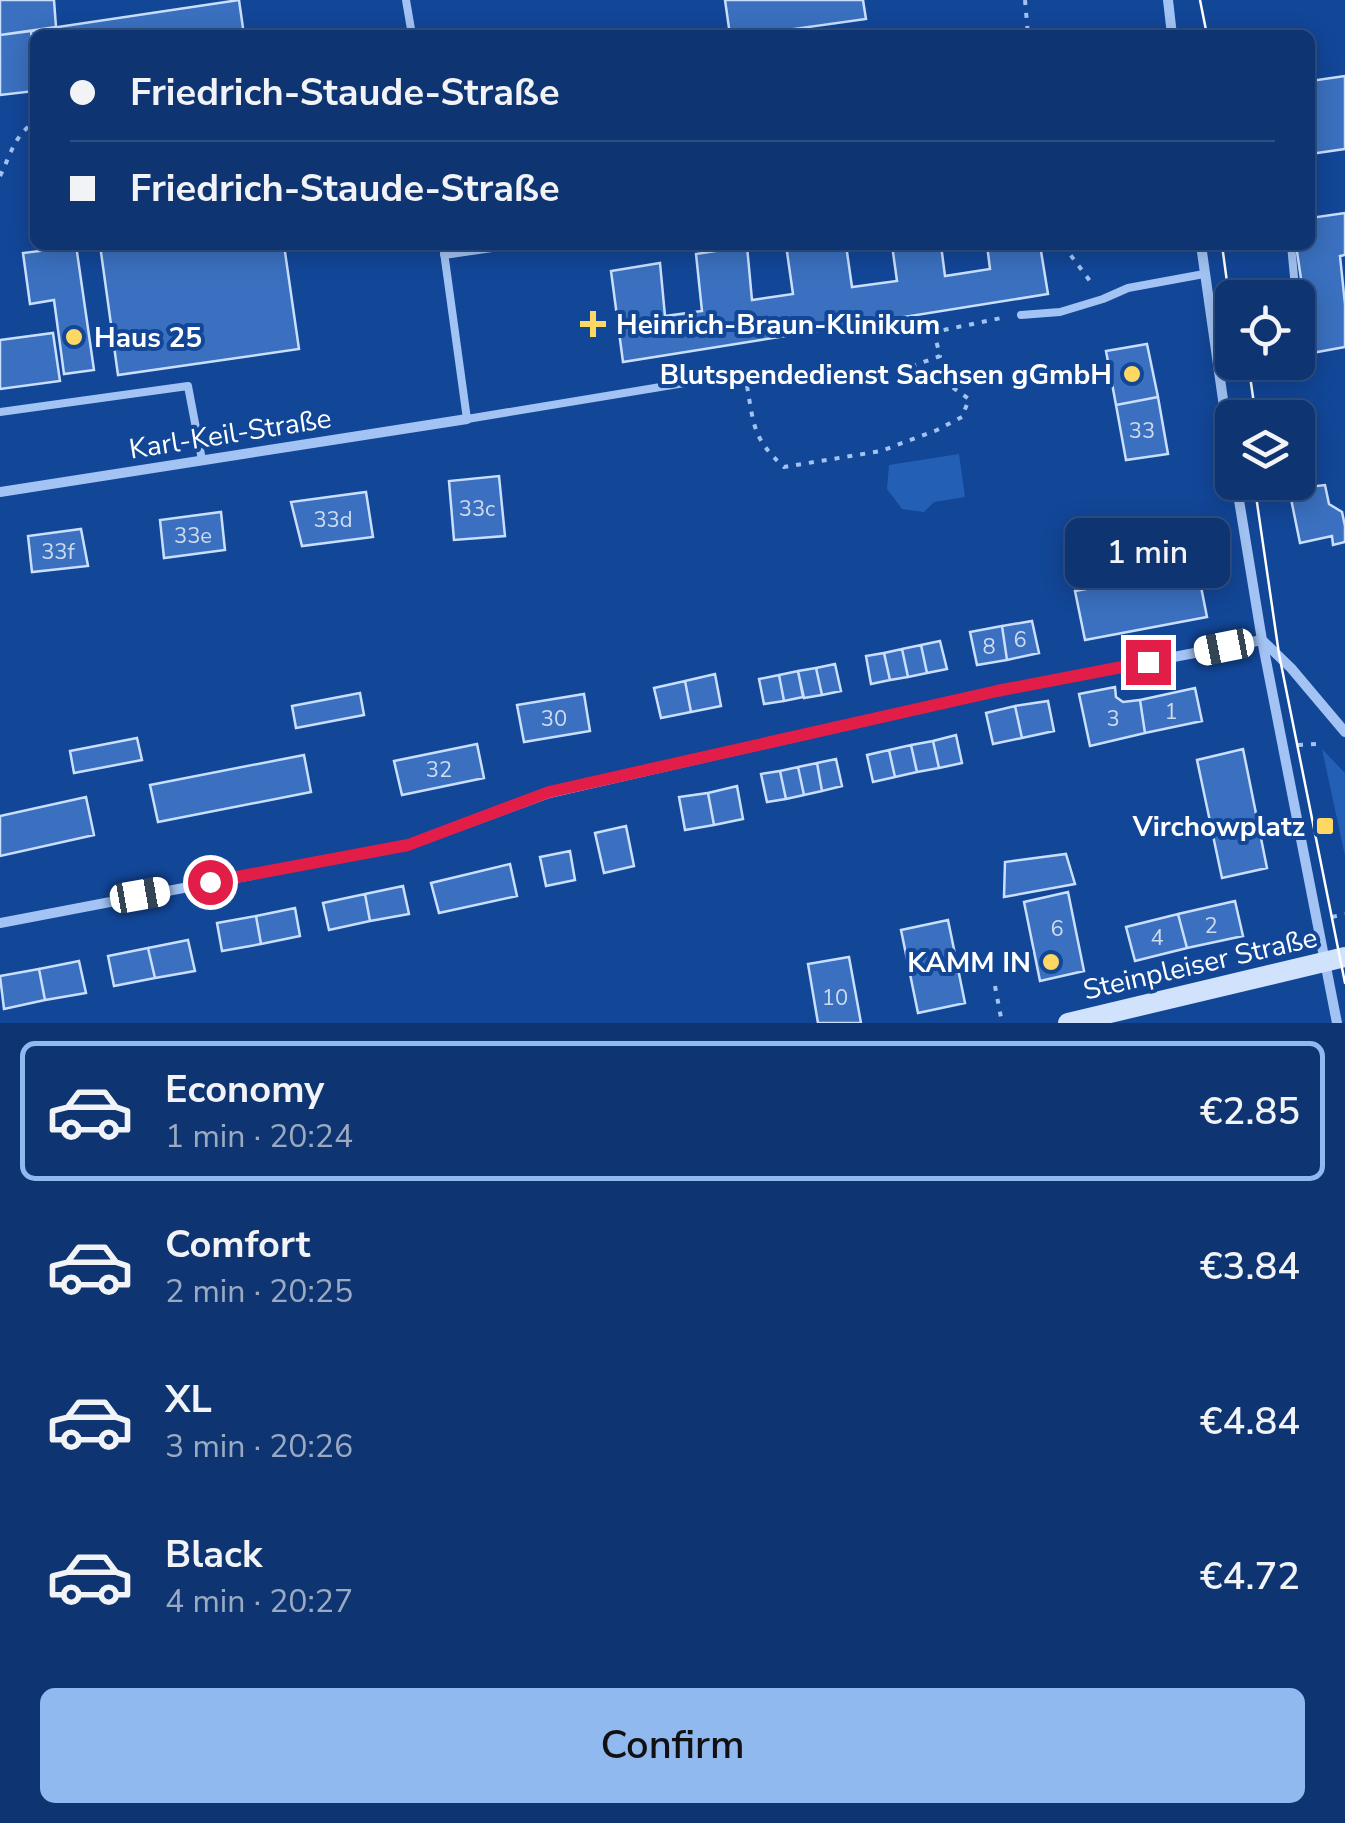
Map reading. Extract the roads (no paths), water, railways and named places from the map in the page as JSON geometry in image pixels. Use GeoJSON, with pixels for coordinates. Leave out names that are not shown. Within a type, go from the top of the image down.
{"type":"FeatureCollection","features":[{"type":"Feature","properties":{"kind":"main road","name":"Steinpleiser Straße"},"geometry":{"type":"LineString","coordinates":[[1068,1023],[1335,959]]}},
{"type":"Feature","properties":{"kind":"street"},"geometry":{"type":"LineString","coordinates":[[1168,0],[1171,30]]}},
{"type":"Feature","properties":{"kind":"street"},"geometry":{"type":"LineString","coordinates":[[1201,250],[1215,346]]}},
{"type":"Feature","properties":{"kind":"street","name":"Karl-Keil-Straße"},"geometry":{"type":"LineString","coordinates":[[0,492],[467,419]]}},
{"type":"Feature","properties":{"kind":"street"},"geometry":{"type":"LineString","coordinates":[[1239,500],[1262,640],[1335,959],[1337,1023]]}},
{"type":"Feature","properties":{"kind":"street"},"geometry":{"type":"LineString","coordinates":[[1262,640],[1279,654],[1345,732]]}},
{"type":"Feature","properties":{"kind":"street"},"geometry":{"type":"LineString","coordinates":[[0,923],[408,845],[549,792],[997,691],[1262,640]]}},
{"type":"Feature","properties":{"kind":"lane"},"geometry":{"type":"LineString","coordinates":[[406,0],[411,30]]}},
{"type":"Feature","properties":{"kind":"lane"},"geometry":{"type":"LineString","coordinates":[[444,250],[467,419],[745,373]]}},
{"type":"Feature","properties":{"kind":"lane"},"geometry":{"type":"LineString","coordinates":[[1291,250],[1294,280]]}},
{"type":"Feature","properties":{"kind":"lane"},"geometry":{"type":"LineString","coordinates":[[1021,315],[1060,312],[1128,288],[1204,274]]}},
{"type":"Feature","properties":{"kind":"lane"},"geometry":{"type":"LineString","coordinates":[[0,412],[188,386],[202,460]]}},
{"type":"Feature","properties":{"kind":"tram line"},"geometry":{"type":"LineString","coordinates":[[1200,0],[1206,30]]}},
{"type":"Feature","properties":{"kind":"tram line"},"geometry":{"type":"LineString","coordinates":[[1223,250],[1227,280]]}},
{"type":"Feature","properties":{"kind":"tram line"},"geometry":{"type":"LineString","coordinates":[[1251,380],[1253,400]]}},
{"type":"Feature","properties":{"kind":"tram line"},"geometry":{"type":"LineString","coordinates":[[1257,500],[1279,654],[1345,983]]}},
{"type":"Feature","properties":{"kind":"place","name":"Heinrich-Braun-Klinikum"},"geometry":{"type":"Point","coordinates":[593,324]}},
{"type":"Feature","properties":{"kind":"place","name":"Haus 25"},"geometry":{"type":"Point","coordinates":[74,337]}},
{"type":"Feature","properties":{"kind":"place","name":"Blutspendedienst Sachsen gGmbH"},"geometry":{"type":"Point","coordinates":[1132,374]}},
{"type":"Feature","properties":{"kind":"place","name":"Virchowplatz"},"geometry":{"type":"Point","coordinates":[1325,826]}},
{"type":"Feature","properties":{"kind":"place","name":"KAMM IN"},"geometry":{"type":"Point","coordinates":[1051,962]}}]}
